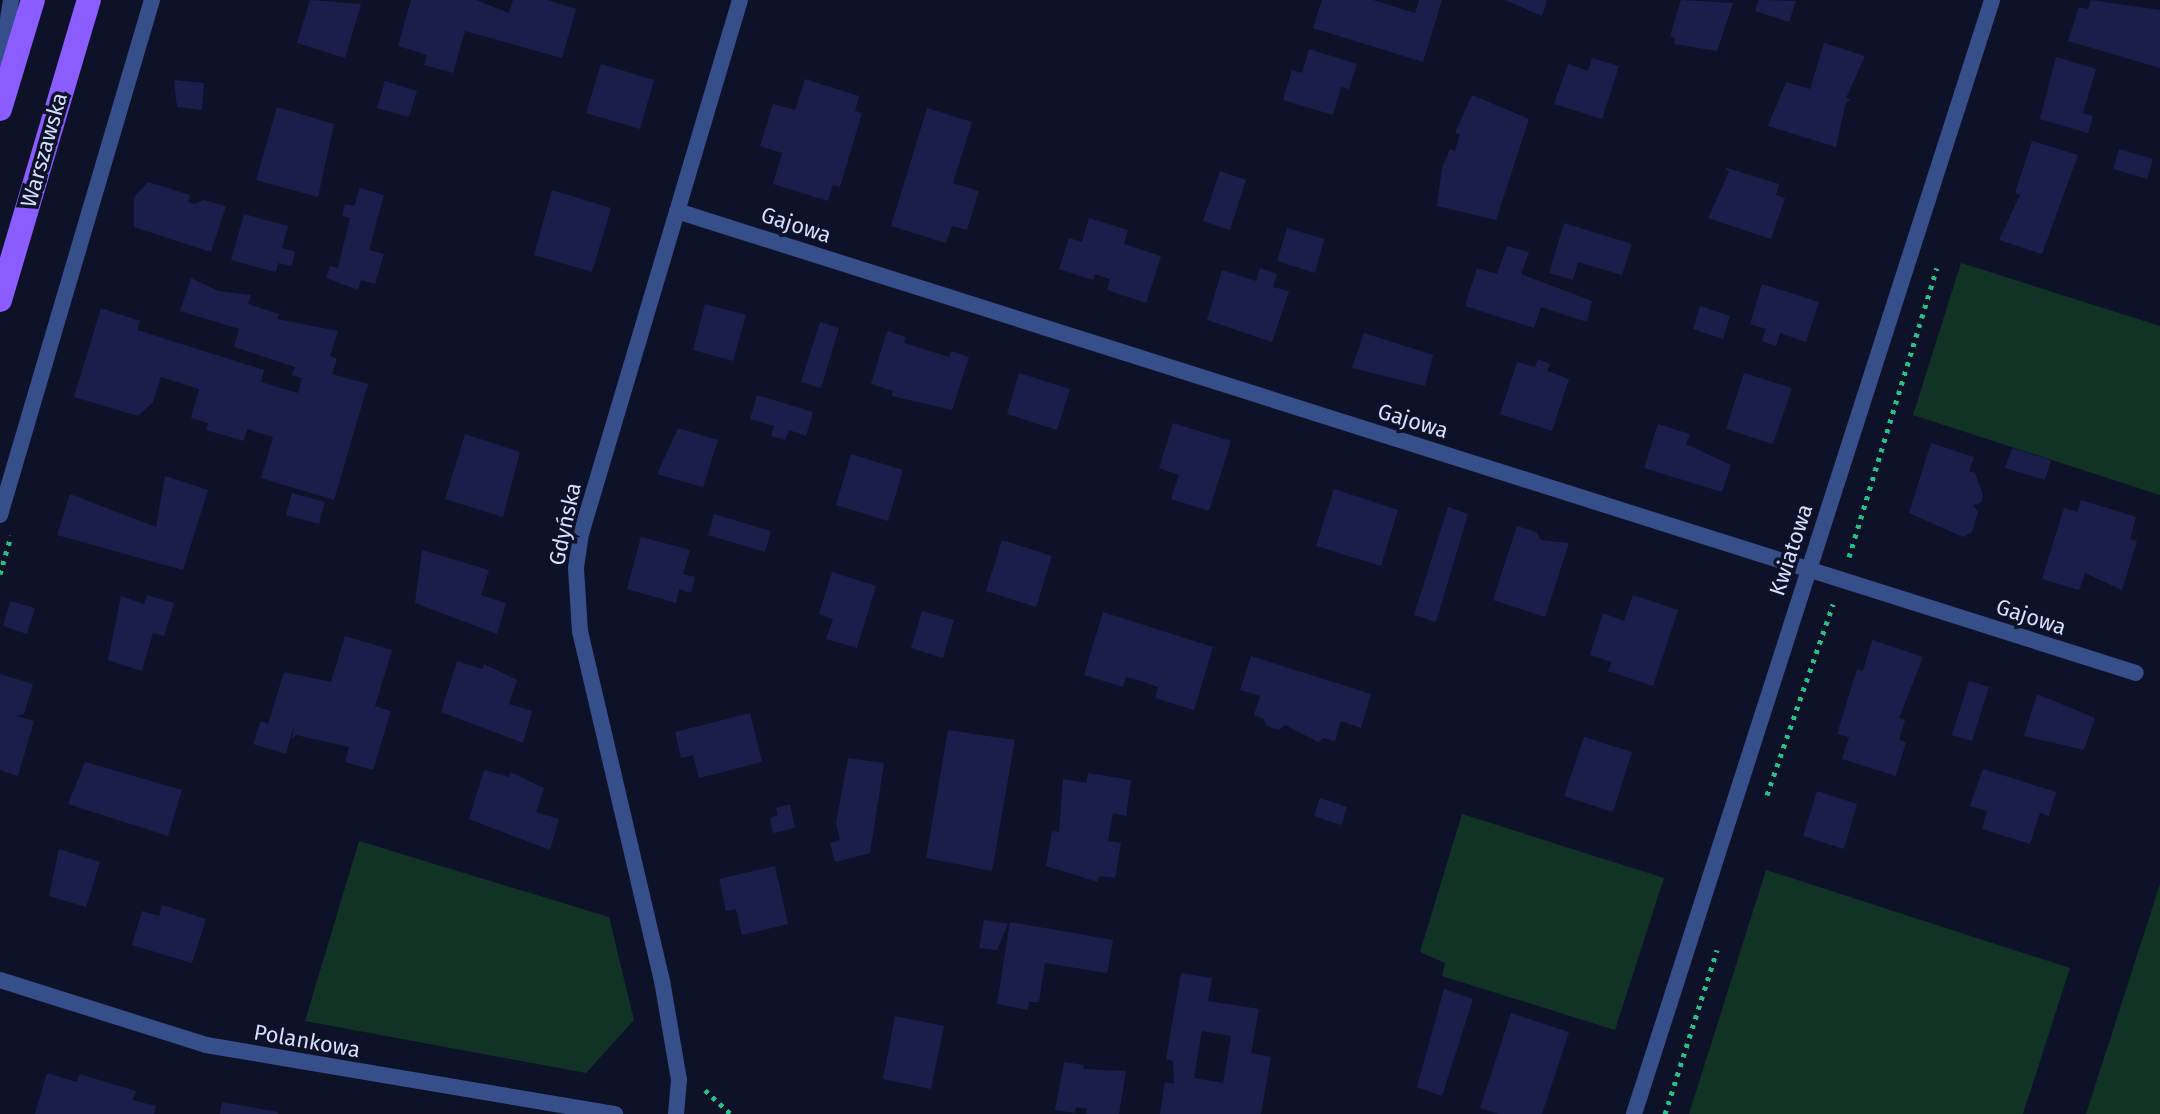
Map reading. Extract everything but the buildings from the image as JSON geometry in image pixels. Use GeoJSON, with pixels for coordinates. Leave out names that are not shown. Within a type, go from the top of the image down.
{"type":"FeatureCollection","features":[{"type":"Feature","properties":{"kind":"main road"},"geometry":{"type":"LineString","coordinates":[[0,109],[33,0]]}},
{"type":"Feature","properties":{"kind":"main road","name":"Warszawska"},"geometry":{"type":"LineString","coordinates":[[0,300],[89,0]]}},
{"type":"Feature","properties":{"kind":"street"},"geometry":{"type":"LineString","coordinates":[[0,71],[11,0]]}},
{"type":"Feature","properties":{"kind":"street"},"geometry":{"type":"LineString","coordinates":[[0,515],[152,0]]}},
{"type":"Feature","properties":{"kind":"street","name":"Gdyńska"},"geometry":{"type":"LineString","coordinates":[[676,1114],[679,1080],[662,981],[580,632],[576,568],[740,0]]}},
{"type":"Feature","properties":{"kind":"street","name":"Kwiatowa"},"geometry":{"type":"LineString","coordinates":[[1634,1114],[1992,0]]}},
{"type":"Feature","properties":{"kind":"street","name":"Gajowa"},"geometry":{"type":"LineString","coordinates":[[677,211],[2136,673]]}},
{"type":"Feature","properties":{"kind":"street","name":"Polankowa"},"geometry":{"type":"LineString","coordinates":[[0,980],[206,1045],[286,1062],[615,1114]]}},
{"type":"Feature","properties":{"kind":"path"},"geometry":{"type":"LineString","coordinates":[[701,1073],[704,1088],[731,1114]]}},
{"type":"Feature","properties":{"kind":"green space"},"geometry":{"type":"Polygon","coordinates":[[[1961,263],[2160,326],[2160,495],[1913,415],[1961,263]]]}},
{"type":"Feature","properties":{"kind":"green space"},"geometry":{"type":"Polygon","coordinates":[[[1462,814],[1664,878],[1615,1030],[1442,976],[1445,963],[1420,952],[1462,814]]]}},
{"type":"Feature","properties":{"kind":"green space"},"geometry":{"type":"Polygon","coordinates":[[[359,841],[609,917],[634,1020],[586,1073],[305,1021],[359,841]]]}},
{"type":"Feature","properties":{"kind":"green space"},"geometry":{"type":"Polygon","coordinates":[[[1766,870],[2070,968],[2023,1114],[1689,1114],[1766,870]]]}},
{"type":"Feature","properties":{"kind":"green space"},"geometry":{"type":"Polygon","coordinates":[[[2160,884],[2160,1114],[2086,1114],[2160,884]]]}}]}
